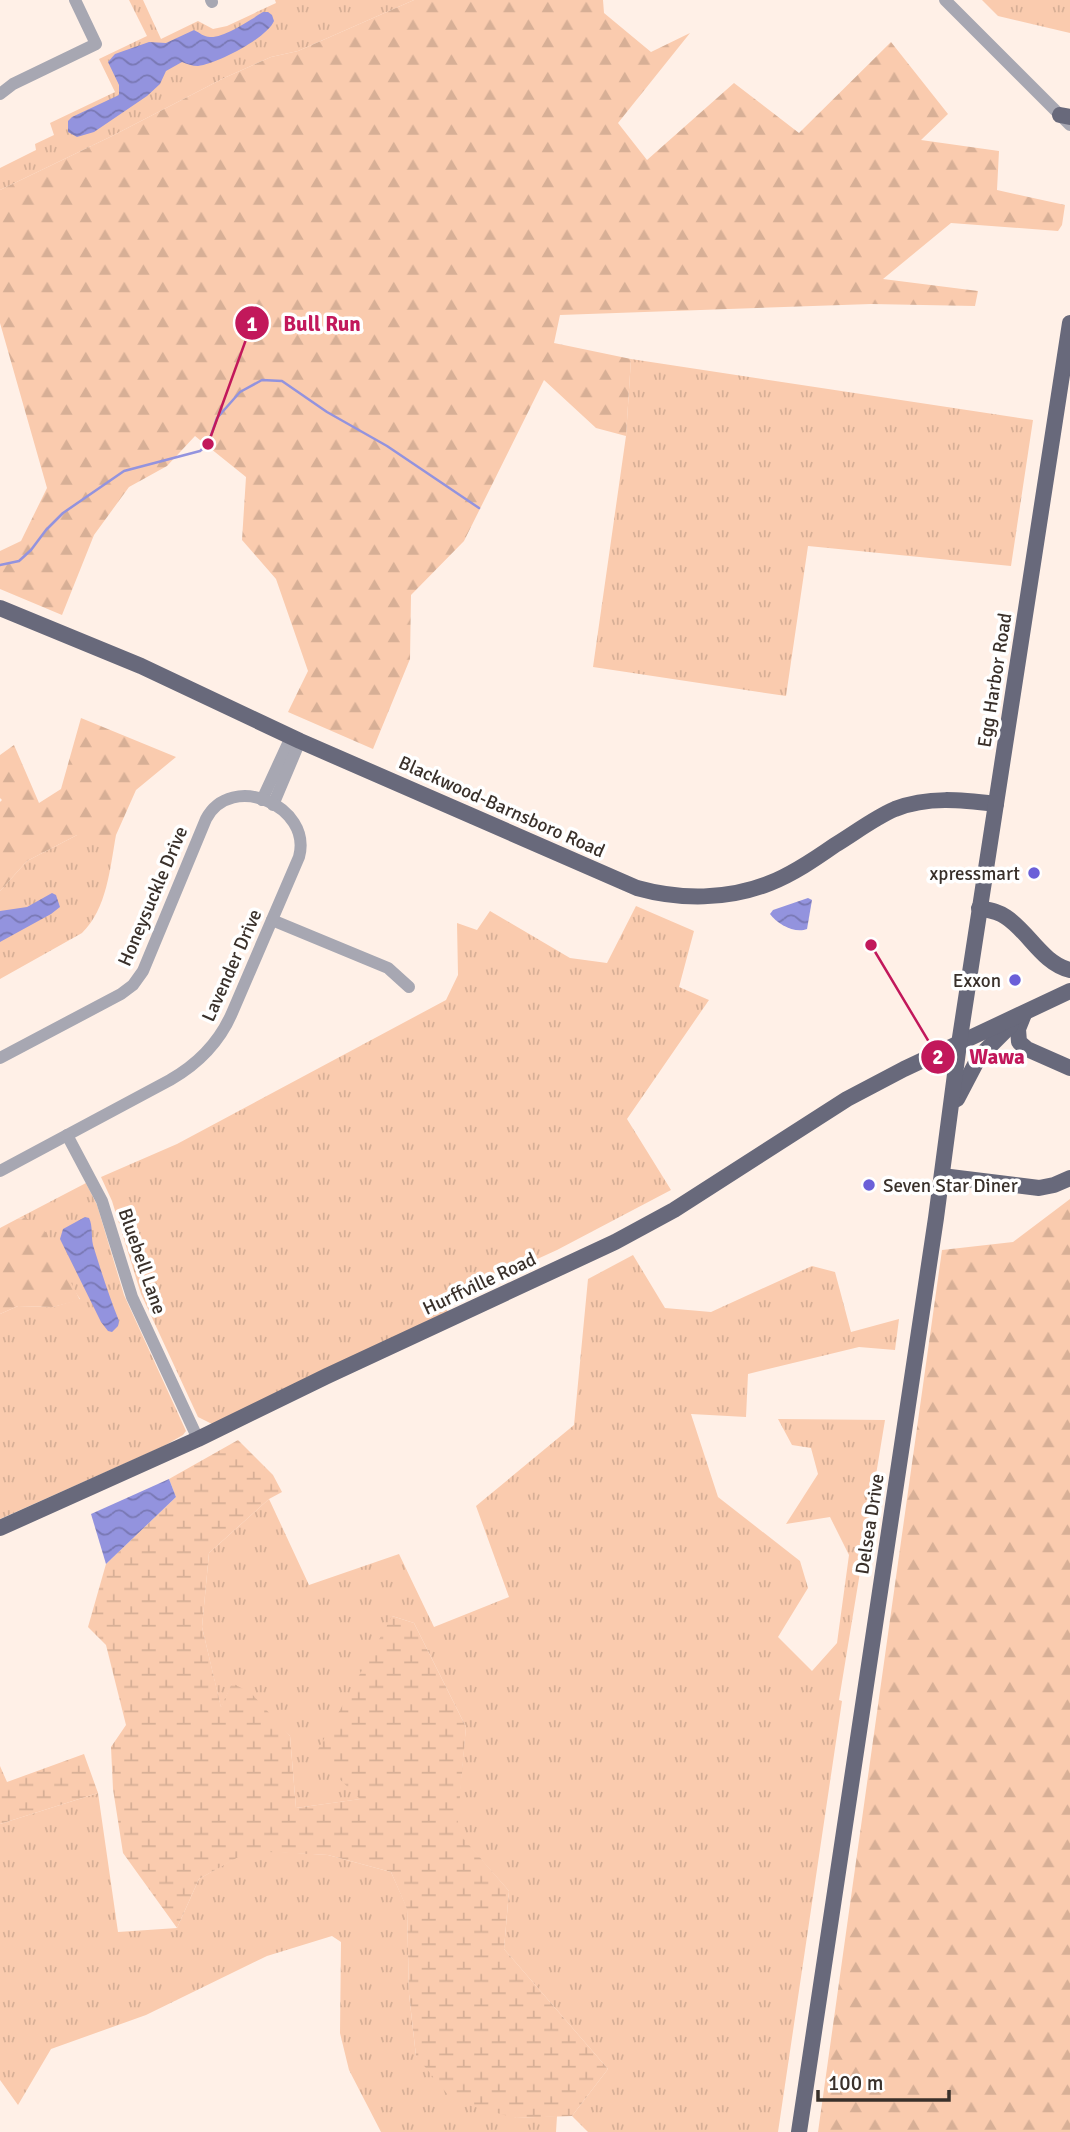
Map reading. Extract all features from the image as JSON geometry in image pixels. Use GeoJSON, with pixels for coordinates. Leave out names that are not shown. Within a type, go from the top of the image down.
{"type":"FeatureCollection","features":[{"type":"Feature","properties":{"kind":"main road","name":"Egg Harbor Road"},"geometry":{"type":"LineString","coordinates":[[959,1044],[1070,323]]}},
{"type":"Feature","properties":{"kind":"main road","name":"Blackwood-Barnsboro Road"},"geometry":{"type":"LineString","coordinates":[[0,608],[141,666],[296,739],[637,888],[679,896],[713,896],[747,891],[771,883],[896,809],[929,800],[949,799],[996,804]]}},
{"type":"Feature","properties":{"kind":"main road"},"geometry":{"type":"LineString","coordinates":[[979,908],[995,911],[1006,917],[1056,965],[1070,970]]}},
{"type":"Feature","properties":{"kind":"main road"},"geometry":{"type":"LineString","coordinates":[[959,1044],[1070,991]]}},
{"type":"Feature","properties":{"kind":"main road"},"geometry":{"type":"LineString","coordinates":[[1025,1012],[1018,1029],[1019,1042],[1027,1049],[1070,1068]]}},
{"type":"Feature","properties":{"kind":"main road"},"geometry":{"type":"LineString","coordinates":[[951,1110],[979,1057],[1025,1012]]}},
{"type":"Feature","properties":{"kind":"main road","name":"Delsea Drive"},"geometry":{"type":"LineString","coordinates":[[799,2132],[942,1176],[959,1044]]}},
{"type":"Feature","properties":{"kind":"main road","name":"Hurffville Road"},"geometry":{"type":"LineString","coordinates":[[0,1528],[198,1439],[615,1242],[674,1210],[848,1099],[959,1044]]}},
{"type":"Feature","properties":{"kind":"main road"},"geometry":{"type":"LineString","coordinates":[[942,1176],[1039,1188],[1070,1178]]}},
{"type":"Feature","properties":{"kind":"street"},"geometry":{"type":"LineString","coordinates":[[0,94],[13,84],[96,44],[75,0]]}},
{"type":"Feature","properties":{"kind":"street"},"geometry":{"type":"LineString","coordinates":[[945,0],[1067,119]]}},
{"type":"Feature","properties":{"kind":"street"},"geometry":{"type":"LineString","coordinates":[[267,803],[296,739]]}},
{"type":"Feature","properties":{"kind":"street","name":"Honeysuckle Drive"},"geometry":{"type":"LineString","coordinates":[[0,1058],[121,994],[133,985],[143,971],[211,811],[232,797],[245,796],[267,803]]}},
{"type":"Feature","properties":{"kind":"street","name":"Lavender Drive"},"geometry":{"type":"LineString","coordinates":[[0,1170],[170,1080],[193,1065],[219,1038],[230,1020],[299,857],[301,841],[291,817],[267,803]]}},
{"type":"Feature","properties":{"kind":"street"},"geometry":{"type":"LineString","coordinates":[[272,920],[388,968],[409,987]]}},
{"type":"Feature","properties":{"kind":"street","name":"Bluebell Lane"},"geometry":{"type":"LineString","coordinates":[[67,1135],[102,1201],[130,1294],[198,1439]]}},
{"type":"Feature","properties":{"kind":"green space"},"geometry":{"type":"Polygon","coordinates":[[[129,0],[143,0],[161,39],[198,21],[213,29],[227,26],[276,3],[275,0],[414,0],[298,51],[271,57],[224,78],[0,190],[0,168],[36,150],[35,144],[54,135],[50,123],[115,92],[99,59],[147,36],[129,0]]]}},
{"type":"Feature","properties":{"kind":"green space"},"geometry":{"type":"Polygon","coordinates":[[[414,0],[603,0],[604,13],[651,52],[690,33],[618,123],[647,160],[734,83],[799,133],[891,42],[948,114],[921,140],[999,151],[997,190],[1065,205],[1062,225],[1058,231],[951,223],[883,279],[978,291],[975,306],[871,304],[560,315],[554,343],[631,359],[626,436],[596,428],[544,380],[464,541],[411,595],[410,659],[373,749],[288,712],[308,671],[276,579],[242,540],[246,477],[195,436],[167,466],[129,487],[94,535],[62,615],[0,589],[0,551],[21,541],[47,488],[0,323],[0,190],[224,78],[271,57],[298,51],[414,0]]]}},
{"type":"Feature","properties":{"kind":"green space"},"geometry":{"type":"Polygon","coordinates":[[[982,0],[1070,0],[1070,33],[998,16],[982,0]]]}},
{"type":"Feature","properties":{"kind":"green space"},"geometry":{"type":"Polygon","coordinates":[[[631,359],[1033,420],[1011,566],[808,546],[786,696],[593,667],[626,436],[631,359]]]}},
{"type":"Feature","properties":{"kind":"green space"},"geometry":{"type":"Polygon","coordinates":[[[81,718],[176,757],[136,790],[116,835],[77,835],[27,861],[0,891],[0,755],[14,745],[39,803],[61,789],[81,718]]]}},
{"type":"Feature","properties":{"kind":"green space"},"geometry":{"type":"Polygon","coordinates":[[[77,835],[116,835],[106,887],[97,912],[82,933],[0,979],[0,891],[27,861],[77,835]]]}},
{"type":"Feature","properties":{"kind":"green space"},"geometry":{"type":"Polygon","coordinates":[[[636,906],[694,931],[679,987],[709,1000],[627,1119],[671,1190],[557,1250],[443,1302],[448,1312],[212,1424],[198,1417],[141,1294],[112,1201],[101,1177],[177,1144],[446,1000],[458,975],[457,923],[477,930],[490,911],[570,958],[607,963],[636,906]]]}},
{"type":"Feature","properties":{"kind":"green space"},"geometry":{"type":"Polygon","coordinates":[[[86,1183],[97,1205],[124,1295],[186,1431],[164,1446],[0,1519],[0,1314],[18,1306],[53,1307],[80,1299],[25,1218],[17,1219],[86,1183]]]}},
{"type":"Feature","properties":{"kind":"green space"},"geometry":{"type":"Polygon","coordinates":[[[1070,1199],[1070,2132],[818,2132],[942,1250],[1013,1242],[1070,1199]]]}},
{"type":"Feature","properties":{"kind":"green space"},"geometry":{"type":"Polygon","coordinates":[[[25,1218],[44,1230],[80,1300],[53,1307],[18,1306],[0,1314],[0,1228],[25,1218]]]}},
{"type":"Feature","properties":{"kind":"green space"},"geometry":{"type":"Polygon","coordinates":[[[633,1255],[665,1308],[711,1312],[812,1266],[835,1272],[851,1332],[899,1319],[895,1350],[859,1347],[748,1374],[746,1417],[691,1414],[718,1497],[800,1561],[808,1588],[778,1637],[812,1671],[837,1643],[849,1555],[830,1517],[786,1524],[818,1474],[811,1448],[792,1445],[778,1419],[885,1420],[839,1700],[842,1701],[778,2132],[588,2132],[572,2116],[608,2069],[504,1949],[509,1891],[456,1831],[466,1727],[414,1623],[392,1616],[361,1799],[296,1808],[290,1736],[232,1684],[221,1708],[202,1627],[209,1553],[269,1499],[309,1585],[399,1554],[434,1627],[509,1597],[476,1506],[574,1425],[588,1279],[633,1255]]]}},
{"type":"Feature","properties":{"kind":"green space"},"geometry":{"type":"Polygon","coordinates":[[[238,1440],[273,1475],[282,1492],[269,1499],[209,1553],[202,1627],[221,1707],[232,1683],[251,1693],[290,1736],[296,1808],[360,1799],[315,1755],[392,1616],[414,1623],[466,1727],[457,1831],[509,1891],[504,1949],[608,2069],[572,2116],[516,2118],[453,2101],[416,2056],[409,1994],[407,1909],[391,1872],[328,1855],[249,1851],[199,1879],[177,1928],[123,1853],[113,1789],[111,1747],[126,1725],[106,1645],[88,1627],[106,1564],[176,1497],[169,1479],[238,1440]]]}},
{"type":"Feature","properties":{"kind":"green space"},"geometry":{"type":"Polygon","coordinates":[[[84,1754],[98,1793],[0,1824],[0,1766],[7,1782],[84,1754]]]}},
{"type":"Feature","properties":{"kind":"green space"},"geometry":{"type":"Polygon","coordinates":[[[98,1793],[118,1932],[177,1928],[199,1879],[249,1850],[328,1855],[391,1872],[407,1908],[409,1994],[416,2056],[516,2118],[557,2116],[556,2132],[381,2132],[349,2070],[340,2033],[341,1942],[332,1936],[267,1956],[146,2015],[51,2049],[18,2105],[0,2080],[0,1824],[98,1793]]]}},
{"type":"Feature","properties":{"kind":"water"},"geometry":{"type":"Polygon","coordinates":[[[263,12],[272,15],[274,21],[270,28],[252,42],[206,64],[196,66],[182,62],[166,71],[160,84],[147,96],[94,132],[77,137],[68,132],[68,121],[72,117],[119,95],[119,85],[108,62],[115,54],[149,42],[166,43],[194,30],[216,37],[263,12]]]}},
{"type":"Feature","properties":{"kind":"water"},"geometry":{"type":"Polygon","coordinates":[[[52,893],[56,895],[60,907],[0,942],[0,911],[27,907],[52,893]]]}},
{"type":"Feature","properties":{"kind":"water"},"geometry":{"type":"Polygon","coordinates":[[[808,898],[812,900],[807,929],[787,927],[770,914],[773,910],[808,898]]]}},
{"type":"Feature","properties":{"kind":"water"},"geometry":{"type":"Polygon","coordinates":[[[85,1217],[90,1221],[93,1245],[119,1321],[112,1332],[101,1322],[60,1239],[63,1229],[85,1217]]]}},
{"type":"Feature","properties":{"kind":"water"},"geometry":{"type":"Polygon","coordinates":[[[169,1479],[176,1497],[106,1564],[91,1514],[169,1479]]]}},
{"type":"Feature","properties":{"kind":"waterway"},"geometry":{"type":"LineString","coordinates":[[0,565],[19,561],[63,513],[124,471],[200,451],[208,444],[217,418],[240,392],[262,380],[282,381],[327,412],[387,446],[479,508]]}},
{"type":"Feature","properties":{"kind":"place","name":"Bull Run"},"geometry":{"type":"Point","coordinates":[208,444]}},
{"type":"Feature","properties":{"kind":"place","name":"xpressmart"},"geometry":{"type":"Point","coordinates":[1034,873]}},
{"type":"Feature","properties":{"kind":"place","name":"Wawa"},"geometry":{"type":"Point","coordinates":[871,945]}},
{"type":"Feature","properties":{"kind":"place","name":"Exxon"},"geometry":{"type":"Point","coordinates":[1015,980]}},
{"type":"Feature","properties":{"kind":"place","name":"Seven Star Diner"},"geometry":{"type":"Point","coordinates":[869,1185]}}]}
